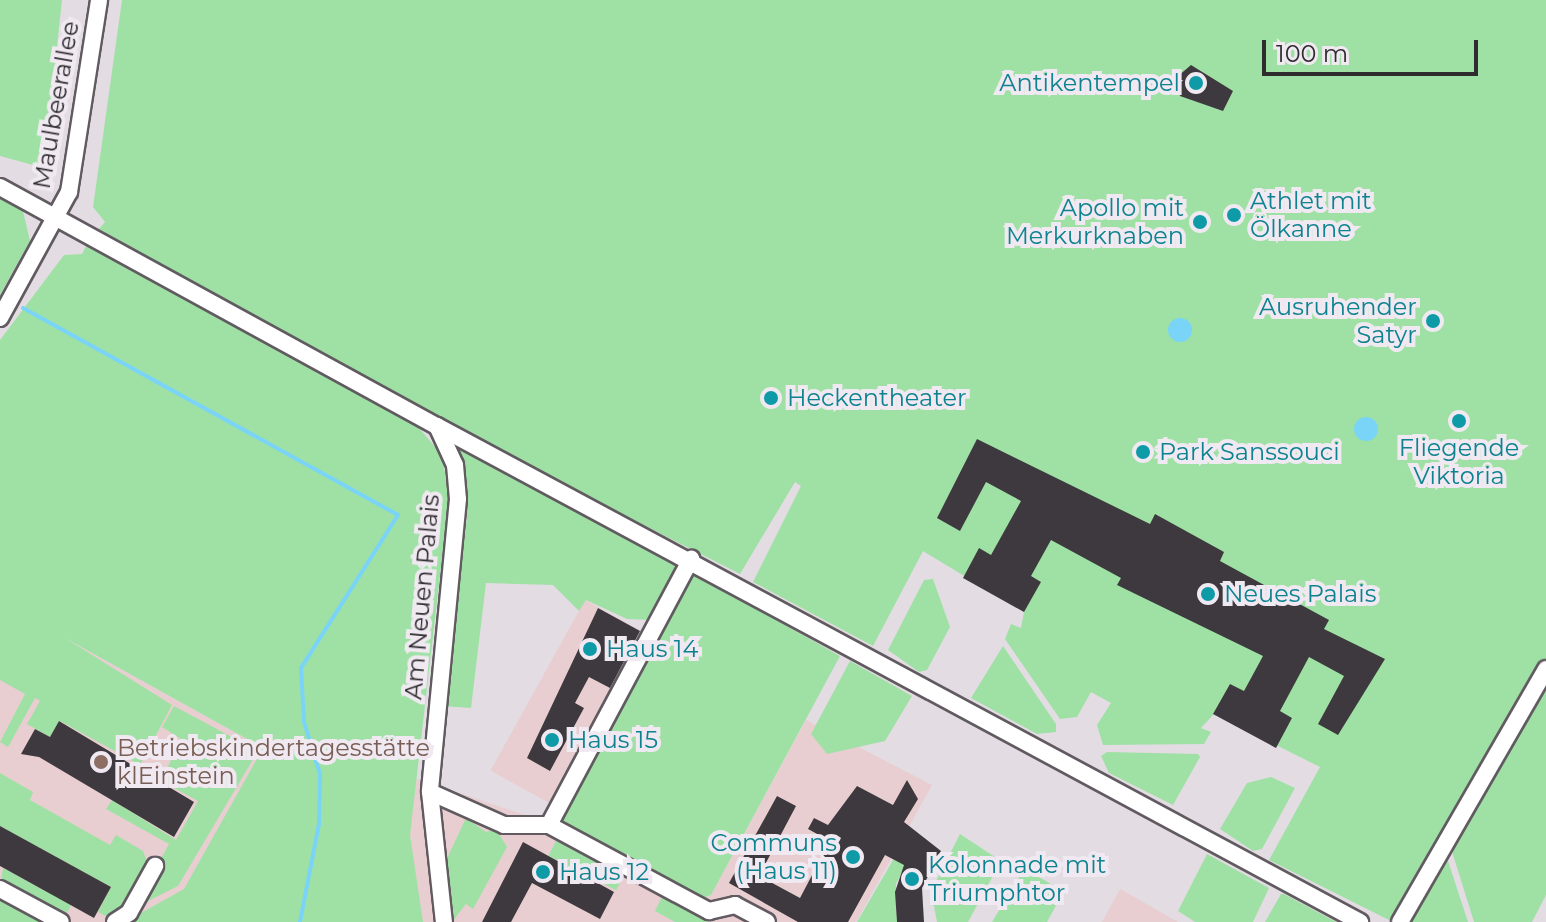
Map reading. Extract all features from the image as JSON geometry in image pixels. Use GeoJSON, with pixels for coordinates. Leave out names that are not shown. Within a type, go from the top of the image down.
{"type":"FeatureCollection","features":[{"type":"Feature","properties":{"kind":"street","name":"Maulbeerallee"},"geometry":{"type":"LineString","coordinates":[[0,318],[69,192],[99,0]]}},
{"type":"Feature","properties":{"kind":"street"},"geometry":{"type":"LineString","coordinates":[[0,187],[437,426],[691,559],[1360,922]]}},
{"type":"Feature","properties":{"kind":"street","name":"Am Neuen Palais"},"geometry":{"type":"LineString","coordinates":[[437,426],[455,465],[458,499],[430,792],[444,922]]}},
{"type":"Feature","properties":{"kind":"street"},"geometry":{"type":"LineString","coordinates":[[549,825],[691,559]]}},
{"type":"Feature","properties":{"kind":"street"},"geometry":{"type":"LineString","coordinates":[[1400,922],[1446,835],[1542,675]]}},
{"type":"Feature","properties":{"kind":"street"},"geometry":{"type":"LineString","coordinates":[[430,792],[504,825],[549,825],[709,911],[735,905],[767,922]]}},
{"type":"Feature","properties":{"kind":"street"},"geometry":{"type":"LineString","coordinates":[[115,922],[129,913],[155,866]]}},
{"type":"Feature","properties":{"kind":"street"},"geometry":{"type":"LineString","coordinates":[[0,889],[61,922]]}},
{"type":"Feature","properties":{"kind":"shaded area"},"geometry":{"type":"Polygon","coordinates":[[[585,600],[655,639],[560,809],[490,771],[585,600]]]}},
{"type":"Feature","properties":{"kind":"shaded area"},"geometry":{"type":"Polygon","coordinates":[[[63,637],[263,748],[343,754],[567,829],[697,900],[711,895],[806,720],[932,785],[856,922],[0,922],[0,673],[63,637]]]}},
{"type":"Feature","properties":{"kind":"shaded area"},"geometry":{"type":"Polygon","coordinates":[[[1120,889],[1171,918],[1178,922],[1102,922],[1120,889]]]}},
{"type":"Feature","properties":{"kind":"green space"},"geometry":{"type":"Polygon","coordinates":[[[0,0],[62,0],[44,168],[0,156],[0,0]]]}},
{"type":"Feature","properties":{"kind":"green space","name":"Park Sanssouci"},"geometry":{"type":"Polygon","coordinates":[[[122,0],[1546,0],[1546,895],[1532,922],[1474,922],[1450,845],[1393,922],[1269,860],[1320,767],[1214,714],[1201,728],[1211,732],[1204,744],[1103,745],[1097,725],[1111,703],[1091,692],[1077,717],[1060,719],[1005,639],[1011,624],[1021,628],[1024,612],[923,551],[873,646],[753,582],[801,486],[795,482],[740,574],[445,424],[99,229],[105,222],[93,207],[122,0]]]}},
{"type":"Feature","properties":{"kind":"green space"},"geometry":{"type":"Polygon","coordinates":[[[0,198],[23,211],[30,241],[0,295],[0,198]]]}},
{"type":"Feature","properties":{"kind":"green space"},"geometry":{"type":"Polygon","coordinates":[[[87,244],[413,421],[442,455],[449,498],[410,835],[423,922],[125,922],[184,889],[263,748],[65,638],[172,705],[140,765],[60,721],[50,737],[27,724],[40,701],[35,698],[8,747],[0,742],[25,694],[0,680],[0,340],[64,255],[82,254],[87,244]]]}},
{"type":"Feature","properties":{"kind":"green space"},"geometry":{"type":"Polygon","coordinates":[[[459,443],[682,570],[654,620],[627,619],[586,600],[579,611],[553,585],[486,583],[471,708],[442,706],[467,517],[459,443]]]}},
{"type":"Feature","properties":{"kind":"green space"},"geometry":{"type":"Polygon","coordinates":[[[696,575],[840,656],[711,895],[697,900],[564,825],[563,815],[689,576],[696,575]]]}},
{"type":"Feature","properties":{"kind":"green space"},"geometry":{"type":"Polygon","coordinates":[[[933,579],[950,627],[927,670],[919,672],[888,650],[924,580],[933,579]]]}},
{"type":"Feature","properties":{"kind":"green space"},"geometry":{"type":"Polygon","coordinates":[[[1003,646],[1056,724],[1056,732],[1037,734],[971,698],[1003,646]]]}},
{"type":"Feature","properties":{"kind":"green space"},"geometry":{"type":"Polygon","coordinates":[[[850,661],[912,696],[885,741],[827,754],[811,734],[850,661]]]}},
{"type":"Feature","properties":{"kind":"green space"},"geometry":{"type":"Polygon","coordinates":[[[174,706],[258,751],[178,886],[134,908],[169,844],[106,809],[112,800],[176,840],[198,801],[161,781],[181,739],[162,727],[174,706]]]}},
{"type":"Feature","properties":{"kind":"green space"},"geometry":{"type":"Polygon","coordinates":[[[1107,752],[1198,754],[1200,757],[1173,805],[1109,773],[1101,756],[1107,752]]]}},
{"type":"Feature","properties":{"kind":"green space"},"geometry":{"type":"Polygon","coordinates":[[[0,773],[33,792],[30,800],[110,845],[116,835],[143,851],[148,864],[113,920],[98,912],[111,887],[0,826],[0,773]]]}},
{"type":"Feature","properties":{"kind":"green space"},"geometry":{"type":"Polygon","coordinates":[[[1271,777],[1295,788],[1262,849],[1253,851],[1220,829],[1247,783],[1271,777]]]}},
{"type":"Feature","properties":{"kind":"green space"},"geometry":{"type":"Polygon","coordinates":[[[466,818],[486,832],[496,829],[507,847],[473,909],[466,904],[452,922],[443,867],[466,818]]]}},
{"type":"Feature","properties":{"kind":"green space"},"geometry":{"type":"Polygon","coordinates":[[[960,834],[1001,861],[968,922],[937,922],[931,891],[960,834]]]}},
{"type":"Feature","properties":{"kind":"green space"},"geometry":{"type":"Polygon","coordinates":[[[558,837],[626,872],[616,890],[548,856],[558,837]]]}},
{"type":"Feature","properties":{"kind":"green space"},"geometry":{"type":"Polygon","coordinates":[[[900,848],[911,854],[896,884],[897,922],[857,922],[900,848]]]}},
{"type":"Feature","properties":{"kind":"green space"},"geometry":{"type":"Polygon","coordinates":[[[1207,854],[1269,888],[1253,922],[1195,922],[1178,911],[1207,854]]]}},
{"type":"Feature","properties":{"kind":"green space"},"geometry":{"type":"Polygon","coordinates":[[[1446,855],[1468,922],[1405,922],[1446,855]]]}},
{"type":"Feature","properties":{"kind":"green space"},"geometry":{"type":"Polygon","coordinates":[[[3,868],[71,905],[68,911],[61,918],[0,885],[3,868]]]}},
{"type":"Feature","properties":{"kind":"green space"},"geometry":{"type":"Polygon","coordinates":[[[1024,869],[1064,891],[1047,922],[992,922],[1024,869]]]}},
{"type":"Feature","properties":{"kind":"green space"},"geometry":{"type":"Polygon","coordinates":[[[664,893],[710,919],[708,922],[675,922],[655,911],[664,893]]]}},
{"type":"Feature","properties":{"kind":"green space"},"geometry":{"type":"Polygon","coordinates":[[[0,894],[51,922],[0,922],[0,894]]]}},
{"type":"Feature","properties":{"kind":"green space"},"geometry":{"type":"Polygon","coordinates":[[[1281,894],[1284,894],[1336,922],[1265,922],[1281,894]]]}},
{"type":"Feature","properties":{"kind":"water"},"geometry":{"type":"Polygon","coordinates":[[[1180,318],[1188,322],[1192,330],[1188,338],[1180,342],[1172,338],[1168,330],[1172,322],[1180,318]]]}},
{"type":"Feature","properties":{"kind":"water"},"geometry":{"type":"Polygon","coordinates":[[[1366,417],[1374,421],[1378,429],[1374,437],[1366,441],[1358,437],[1354,429],[1358,421],[1366,417]]]}},
{"type":"Feature","properties":{"kind":"building","name":"Antikentempel"},"geometry":{"type":"Polygon","coordinates":[[[1191,65],[1233,91],[1223,111],[1180,96],[1177,77],[1191,65]]]}},
{"type":"Feature","properties":{"kind":"building","name":"Neues Palais"},"geometry":{"type":"Polygon","coordinates":[[[977,439],[1150,524],[1155,514],[1224,552],[1220,561],[1329,620],[1324,629],[1385,659],[1338,735],[1318,724],[1344,676],[1309,657],[1280,711],[1292,718],[1276,748],[1213,714],[1230,684],[1244,691],[1263,656],[1117,585],[1121,578],[1051,540],[1031,576],[1041,582],[1024,612],[963,578],[979,548],[991,555],[1021,501],[986,482],[960,531],[937,518],[977,439]]]}},
{"type":"Feature","properties":{"kind":"building"},"geometry":{"type":"Polygon","coordinates":[[[598,608],[640,631],[610,688],[589,677],[575,703],[584,708],[550,771],[527,758],[598,608]]]}},
{"type":"Feature","properties":{"kind":"building"},"geometry":{"type":"Polygon","coordinates":[[[59,721],[194,802],[174,837],[39,757],[21,754],[35,729],[50,737],[59,721]]]}},
{"type":"Feature","properties":{"kind":"building","name":"Communs (Haus 11)"},"geometry":{"type":"Polygon","coordinates":[[[907,780],[918,799],[904,822],[941,851],[922,888],[924,922],[897,922],[895,892],[904,865],[885,855],[848,922],[798,922],[729,883],[777,796],[796,806],[759,876],[800,898],[830,841],[808,829],[814,818],[828,825],[857,786],[893,805],[907,780]]]}},
{"type":"Feature","properties":{"kind":"building"},"geometry":{"type":"Polygon","coordinates":[[[0,826],[111,887],[94,918],[0,866],[0,826]]]}},
{"type":"Feature","properties":{"kind":"building","name":"Haus 12"},"geometry":{"type":"Polygon","coordinates":[[[523,842],[614,892],[600,919],[532,883],[511,922],[482,922],[523,842]]]}},
{"type":"Feature","properties":{"kind":"waterway"},"geometry":{"type":"LineString","coordinates":[[23,308],[398,515],[301,668],[304,722],[320,774],[319,824],[300,922]]}},
{"type":"Feature","properties":{"kind":"place","name":"Antikentempel"},"geometry":{"type":"Point","coordinates":[1196,83]}},
{"type":"Feature","properties":{"kind":"place","name":"Athlet mit Ölkanne"},"geometry":{"type":"Point","coordinates":[1234,215]}},
{"type":"Feature","properties":{"kind":"place","name":"Apollo mit Merkurknaben"},"geometry":{"type":"Point","coordinates":[1200,222]}},
{"type":"Feature","properties":{"kind":"place","name":"Ausruhender Satyr"},"geometry":{"type":"Point","coordinates":[1433,321]}},
{"type":"Feature","properties":{"kind":"place","name":"Heckentheater"},"geometry":{"type":"Point","coordinates":[771,398]}},
{"type":"Feature","properties":{"kind":"place","name":"Fliegende Viktoria"},"geometry":{"type":"Point","coordinates":[1459,421]}},
{"type":"Feature","properties":{"kind":"place","name":"Park Sanssouci"},"geometry":{"type":"Point","coordinates":[1143,452]}},
{"type":"Feature","properties":{"kind":"place","name":"Neues Palais"},"geometry":{"type":"Point","coordinates":[1208,594]}},
{"type":"Feature","properties":{"kind":"place","name":"Haus 14"},"geometry":{"type":"Point","coordinates":[590,649]}},
{"type":"Feature","properties":{"kind":"place","name":"Haus 15"},"geometry":{"type":"Point","coordinates":[552,740]}},
{"type":"Feature","properties":{"kind":"place","name":"Betriebskindertagesstätte klEinstein"},"geometry":{"type":"Point","coordinates":[101,762]}},
{"type":"Feature","properties":{"kind":"place","name":"Communs (Haus 11)"},"geometry":{"type":"Point","coordinates":[853,857]}},
{"type":"Feature","properties":{"kind":"place","name":"Haus 12"},"geometry":{"type":"Point","coordinates":[543,872]}},
{"type":"Feature","properties":{"kind":"place","name":"Kolonnade mit Triumphtor"},"geometry":{"type":"Point","coordinates":[912,879]}}]}
